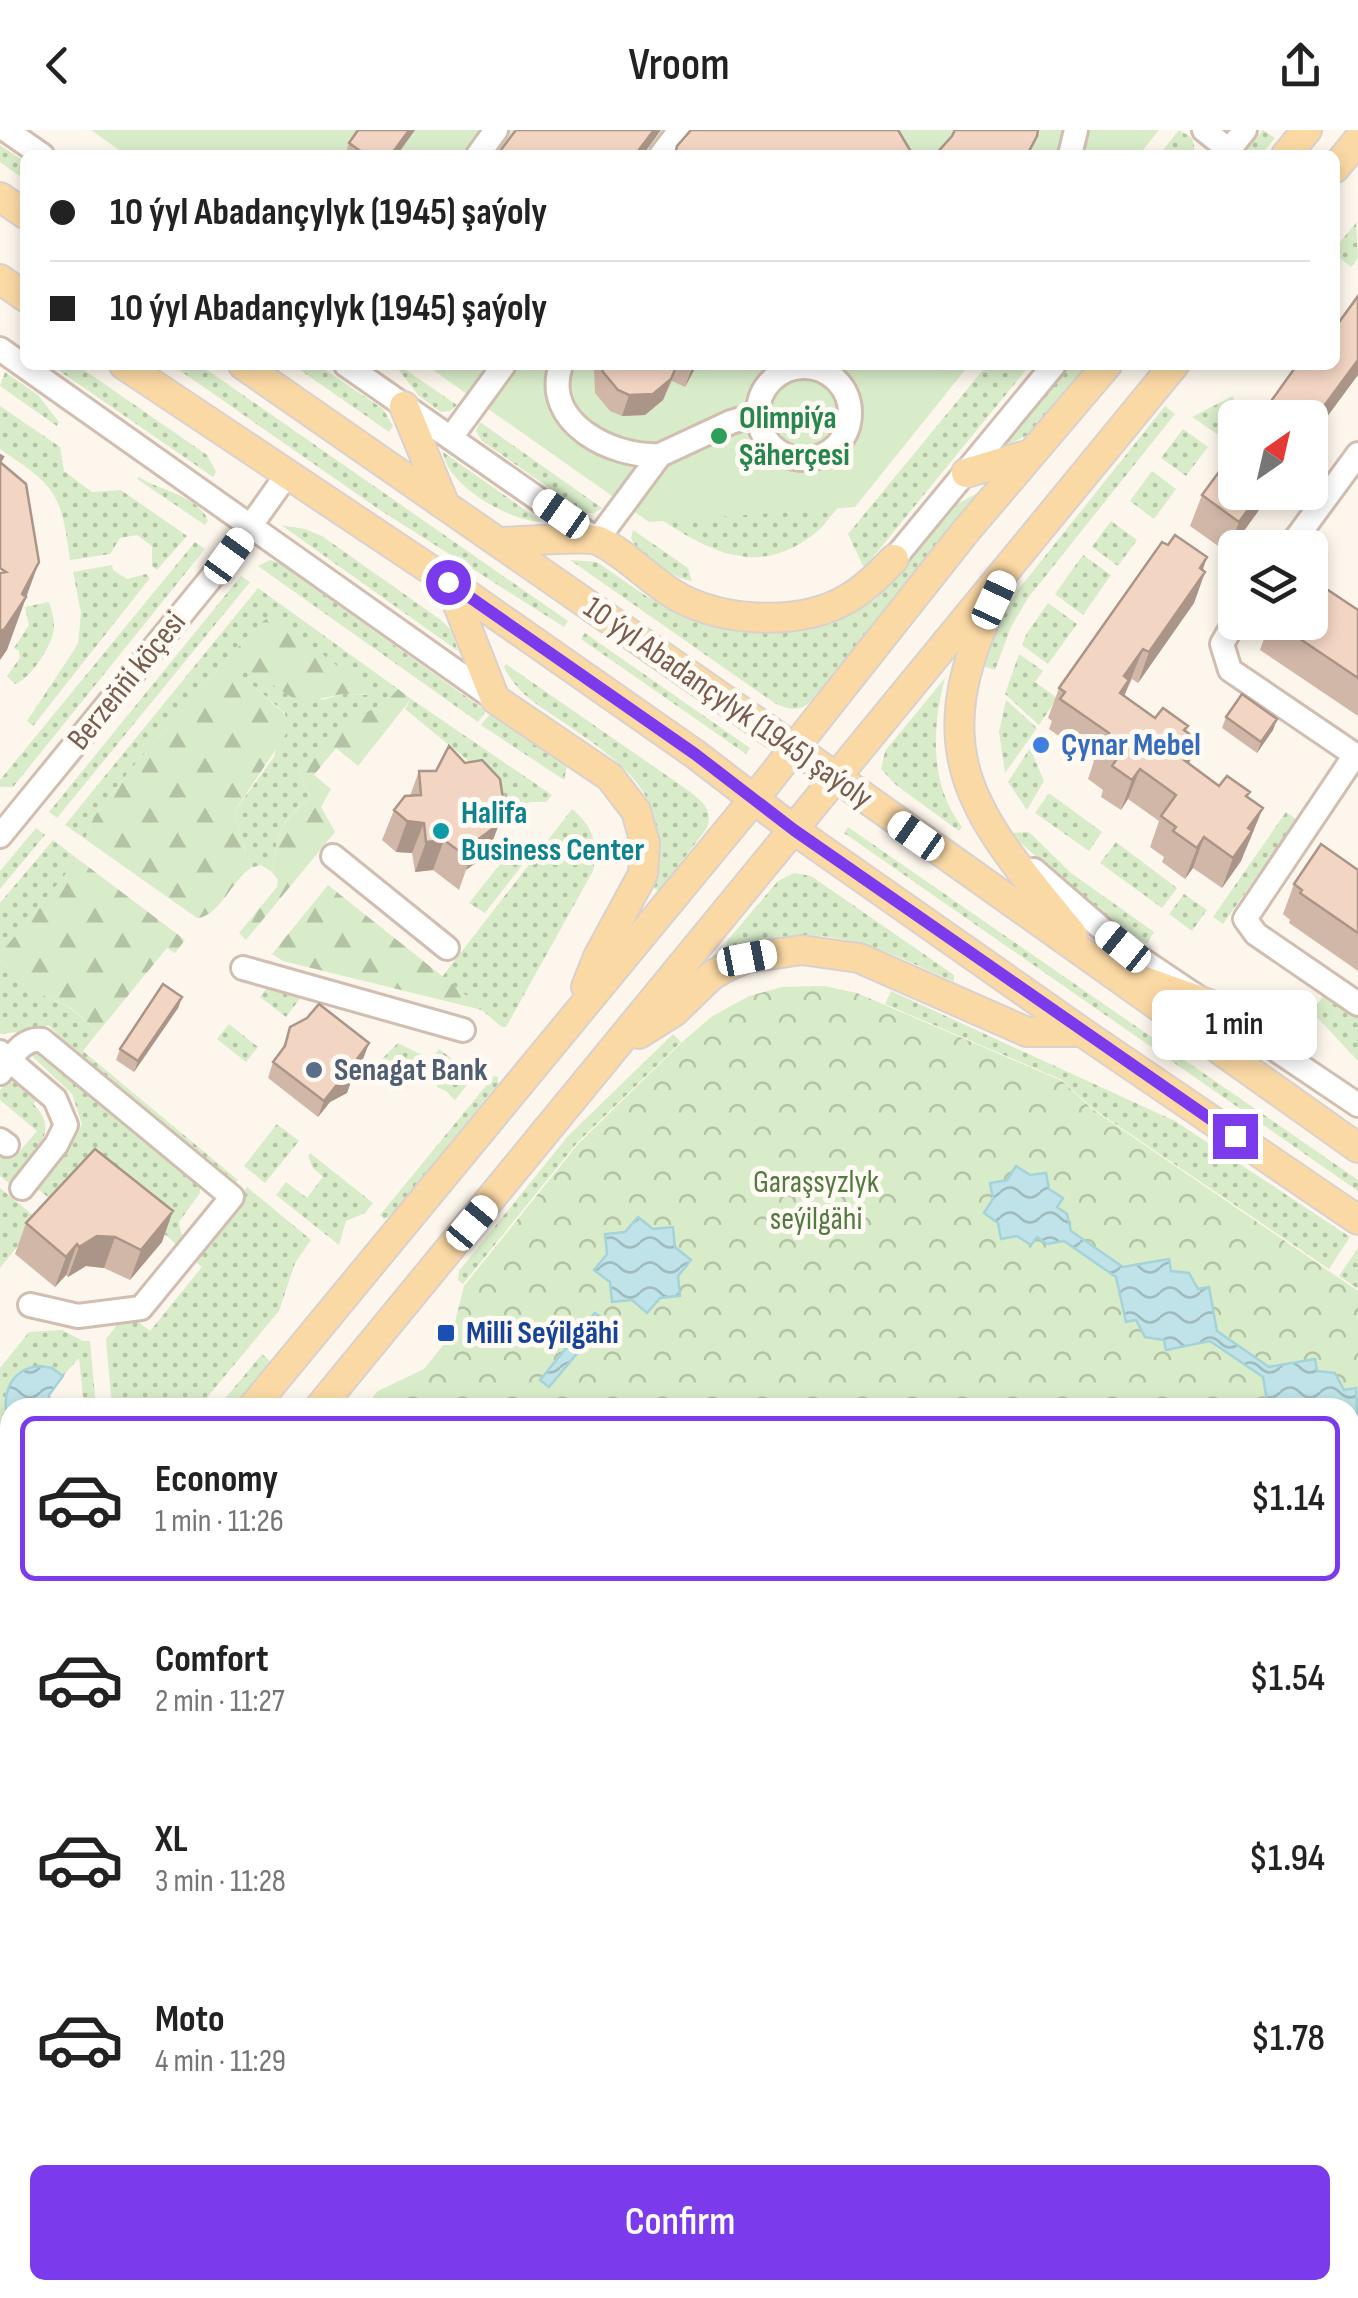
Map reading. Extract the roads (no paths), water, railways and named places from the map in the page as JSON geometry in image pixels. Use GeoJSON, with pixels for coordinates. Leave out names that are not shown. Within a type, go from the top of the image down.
{"type":"FeatureCollection","features":[{"type":"Feature","properties":{"kind":"main road"},"geometry":{"type":"LineString","coordinates":[[1290,150],[1307,130]]}},
{"type":"Feature","properties":{"kind":"main road"},"geometry":{"type":"LineString","coordinates":[[1340,162],[1358,140]]}},
{"type":"Feature","properties":{"kind":"main road","name":"10 ýyl Abadançylyk (1945) şaýoly"},"geometry":{"type":"LineString","coordinates":[[131,370],[448,582],[1082,1032],[1358,1220]]}},
{"type":"Feature","properties":{"kind":"main road","name":"10 ýyl Abadançylyk (1945) şaýoly"},"geometry":{"type":"LineString","coordinates":[[250,370],[836,777],[1358,1148]]}},
{"type":"Feature","properties":{"kind":"main road"},"geometry":{"type":"LineString","coordinates":[[260,1398],[754,799],[964,532],[1103,370]]}},
{"type":"Feature","properties":{"kind":"main road"},"geometry":{"type":"LineString","coordinates":[[327,1398],[1170,370]]}},
{"type":"Feature","properties":{"kind":"main road"},"geometry":{"type":"LineString","coordinates":[[404,406],[445,505]]}},
{"type":"Feature","properties":{"kind":"main road"},"geometry":{"type":"LineString","coordinates":[[966,474],[1032,454]]}},
{"type":"Feature","properties":{"kind":"main road"},"geometry":{"type":"LineString","coordinates":[[499,542],[597,540],[681,598],[714,610],[748,615],[801,616],[825,608],[861,589],[894,560]]}},
{"type":"Feature","properties":{"kind":"main road"},"geometry":{"type":"LineString","coordinates":[[1010,566],[973,646],[961,688],[959,740],[963,766],[989,825],[1026,879],[1097,965],[1212,1005]]}},
{"type":"Feature","properties":{"kind":"main road"},"geometry":{"type":"LineString","coordinates":[[448,582],[495,698],[610,777],[636,810],[641,827],[645,842],[643,874],[598,957],[575,1014]]}},
{"type":"Feature","properties":{"kind":"main road"},"geometry":{"type":"LineString","coordinates":[[616,1048],[674,1012],[711,976],[726,967],[747,958],[802,950],[859,958],[1027,1032],[1082,1032]]}},
{"type":"Feature","properties":{"kind":"street"},"geometry":{"type":"LineString","coordinates":[[6,130],[35,150]]}},
{"type":"Feature","properties":{"kind":"street"},"geometry":{"type":"LineString","coordinates":[[665,150],[680,130]]}},
{"type":"Feature","properties":{"kind":"street"},"geometry":{"type":"LineString","coordinates":[[1204,130],[1224,150]]}},
{"type":"Feature","properties":{"kind":"street"},"geometry":{"type":"LineString","coordinates":[[1229,150],[1246,130]]}},
{"type":"Feature","properties":{"kind":"street"},"geometry":{"type":"LineString","coordinates":[[29,370],[495,698]]}},
{"type":"Feature","properties":{"kind":"street"},"geometry":{"type":"LineString","coordinates":[[353,370],[597,540],[660,455],[731,422],[758,414]]}},
{"type":"Feature","properties":{"kind":"street"},"geometry":{"type":"LineString","coordinates":[[452,436],[500,370]]}},
{"type":"Feature","properties":{"kind":"street"},"geometry":{"type":"LineString","coordinates":[[560,370],[560,400],[584,433],[626,452],[660,455]]}},
{"type":"Feature","properties":{"kind":"street"},"geometry":{"type":"LineString","coordinates":[[786,370],[768,383],[758,414],[764,436],[780,452],[801,458],[823,455],[840,442],[850,422],[843,373],[818,370]]}},
{"type":"Feature","properties":{"kind":"street"},"geometry":{"type":"LineString","coordinates":[[894,560],[1050,370]]}},
{"type":"Feature","properties":{"kind":"street"},"geometry":{"type":"LineString","coordinates":[[1302,530],[1358,454]]}},
{"type":"Feature","properties":{"kind":"street","name":"Berzeňňi köçesi"},"geometry":{"type":"LineString","coordinates":[[0,836],[252,525],[286,476]]}},
{"type":"Feature","properties":{"kind":"street"},"geometry":{"type":"LineString","coordinates":[[1224,640],[1230,670],[1356,756],[1245,920],[1256,934],[1358,1004]]}},
{"type":"Feature","properties":{"kind":"street"},"geometry":{"type":"LineString","coordinates":[[989,825],[1058,894],[1110,936],[1358,1105]]}},
{"type":"Feature","properties":{"kind":"street"},"geometry":{"type":"LineString","coordinates":[[333,856],[447,948]]}},
{"type":"Feature","properties":{"kind":"street"},"geometry":{"type":"LineString","coordinates":[[243,968],[462,1030]]}},
{"type":"Feature","properties":{"kind":"street"},"geometry":{"type":"LineString","coordinates":[[22,1188],[56,1145],[66,1125],[54,1099],[4,1062],[29,1040],[42,1040],[232,1198],[141,1308],[78,1316],[30,1305]]}},
{"type":"Feature","properties":{"kind":"water"},"geometry":{"type":"Polygon","coordinates":[[[1016,1166],[1030,1175],[1046,1173],[1049,1189],[1063,1198],[1057,1207],[1067,1214],[1071,1231],[1123,1267],[1169,1259],[1171,1271],[1189,1273],[1198,1289],[1209,1287],[1217,1331],[1269,1367],[1315,1359],[1317,1371],[1335,1373],[1344,1390],[1356,1388],[1356,1398],[1266,1398],[1263,1377],[1210,1341],[1166,1350],[1164,1340],[1145,1337],[1136,1320],[1126,1322],[1116,1277],[1064,1241],[1047,1244],[1037,1237],[1031,1245],[1017,1236],[1001,1239],[998,1223],[984,1213],[993,1199],[990,1183],[1007,1180],[1016,1166]]]}},
{"type":"Feature","properties":{"kind":"water"},"geometry":{"type":"Polygon","coordinates":[[[638,1217],[653,1229],[673,1227],[675,1247],[691,1260],[678,1276],[680,1296],[660,1298],[647,1313],[632,1300],[612,1302],[610,1282],[594,1270],[607,1254],[605,1234],[625,1232],[638,1217]]]}},
{"type":"Feature","properties":{"kind":"water"},"geometry":{"type":"Polygon","coordinates":[[[595,1313],[605,1320],[549,1387],[540,1380],[595,1313]]]}},
{"type":"Feature","properties":{"kind":"water"},"geometry":{"type":"Polygon","coordinates":[[[29,1368],[52,1368],[63,1376],[49,1398],[6,1398],[13,1379],[29,1368]]]}},
{"type":"Feature","properties":{"kind":"place","name":"Olimpiýa Şäherçesi"},"geometry":{"type":"Point","coordinates":[719,436]}},
{"type":"Feature","properties":{"kind":"place","name":"Çynar Mebel"},"geometry":{"type":"Point","coordinates":[1041,745]}},
{"type":"Feature","properties":{"kind":"place","name":"Halifa Business Center"},"geometry":{"type":"Point","coordinates":[441,831]}},
{"type":"Feature","properties":{"kind":"place","name":"Senagat Bank"},"geometry":{"type":"Point","coordinates":[314,1070]}},
{"type":"Feature","properties":{"kind":"place","name":"Milli Seýilgähi"},"geometry":{"type":"Point","coordinates":[446,1333]}},
{"type":"Feature","properties":{"kind":"park label","name":"Garaşsyzlyk seýilgähi"},"geometry":{"type":"Point","coordinates":[816,1200]}}]}
